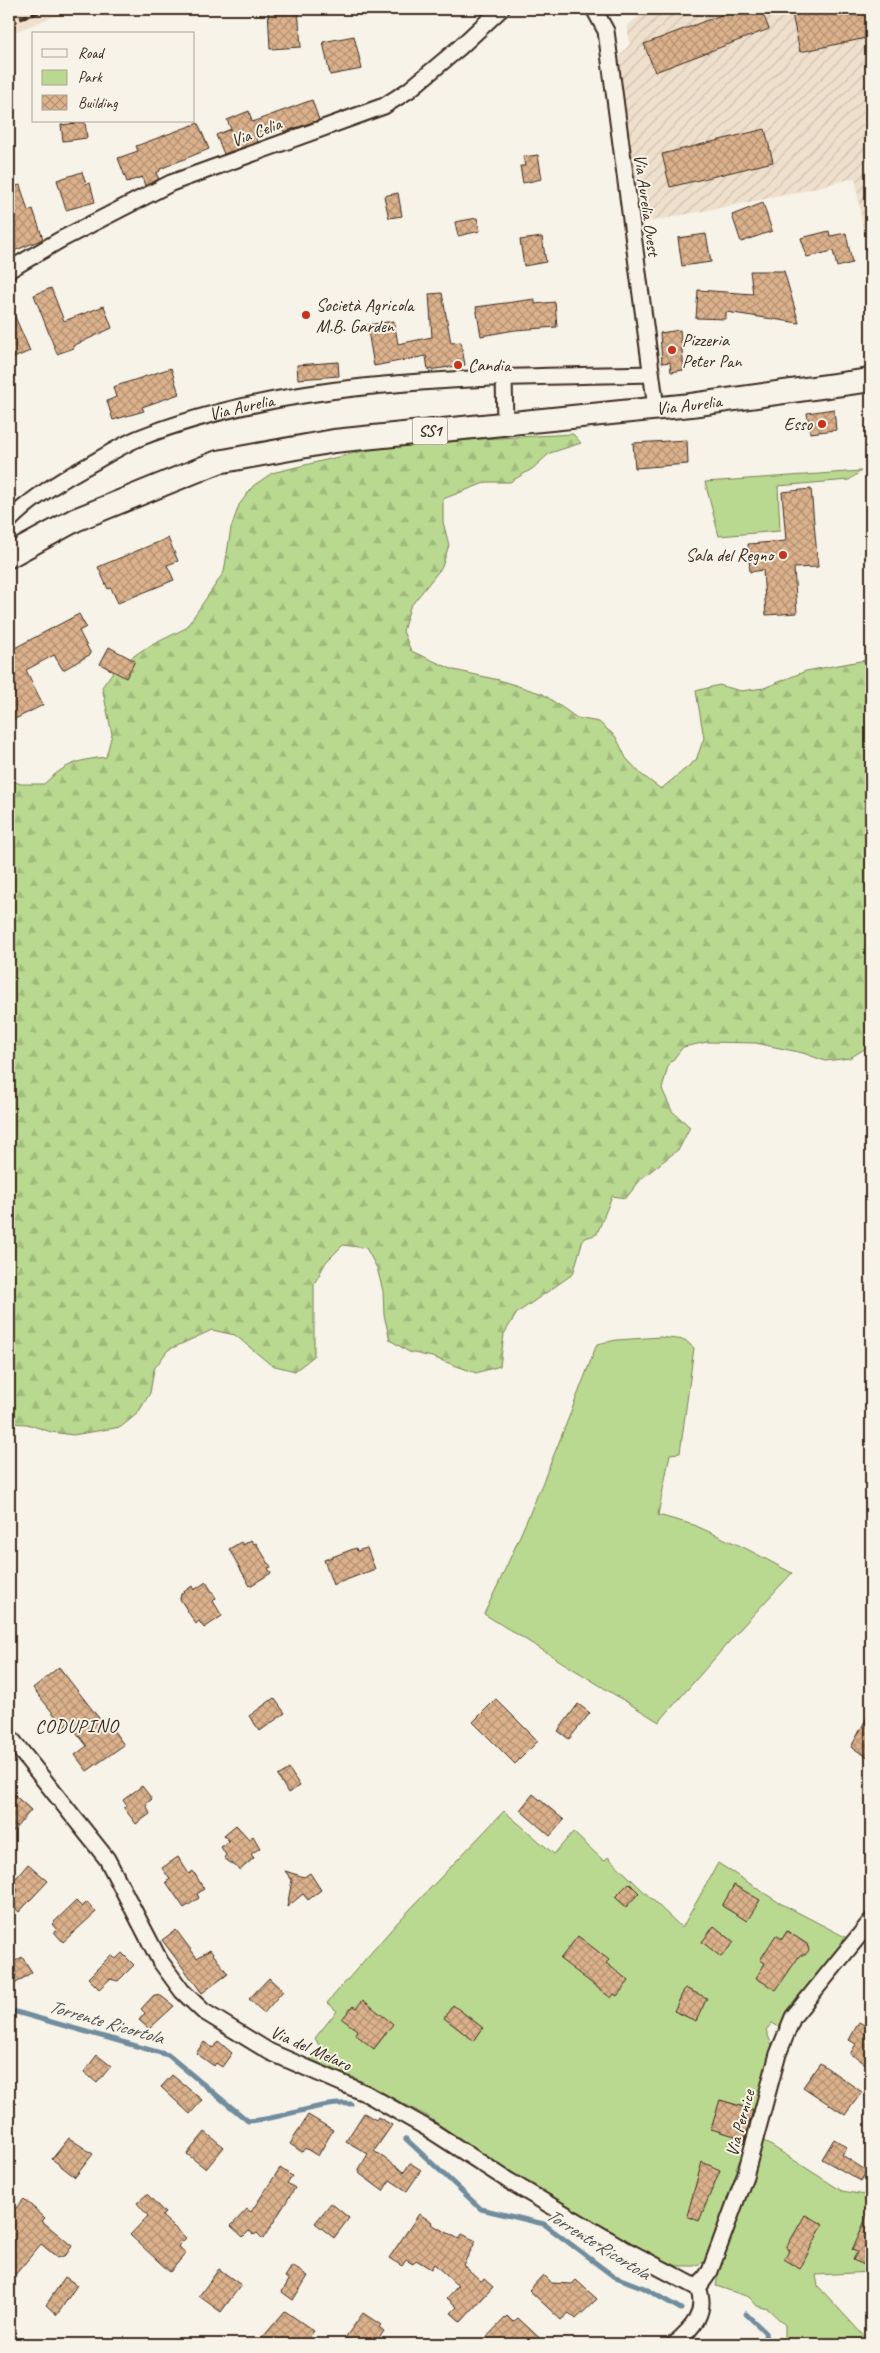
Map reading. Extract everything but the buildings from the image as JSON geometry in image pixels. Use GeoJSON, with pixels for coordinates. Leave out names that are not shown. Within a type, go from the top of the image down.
{"type":"FeatureCollection","features":[{"type":"Feature","properties":{"kind":"main road","name":"Via Aurelia"},"geometry":{"type":"LineString","coordinates":[[9,556],[75,520],[218,462],[334,441],[797,392],[871,380]]}},
{"type":"Feature","properties":{"kind":"street","name":"Via Celia"},"geometry":{"type":"LineString","coordinates":[[9,270],[60,240],[171,183],[384,106],[408,90],[459,48],[501,9]]}},
{"type":"Feature","properties":{"kind":"street","name":"Via Aurelia Ovest"},"geometry":{"type":"LineString","coordinates":[[594,9],[606,31],[656,408]]}},
{"type":"Feature","properties":{"kind":"street","name":"Via Aurelia"},"geometry":{"type":"LineString","coordinates":[[9,521],[70,476],[138,439],[223,412],[339,392],[404,384],[504,378],[651,374]]}},
{"type":"Feature","properties":{"kind":"street"},"geometry":{"type":"LineString","coordinates":[[504,378],[505,423]]}},
{"type":"Feature","properties":{"kind":"street","name":"Via del Melaro"},"geometry":{"type":"LineString","coordinates":[[9,1736],[107,1859],[160,1961],[182,1991],[203,2011],[270,2052],[367,2094],[393,2108],[700,2293]]}},
{"type":"Feature","properties":{"kind":"street","name":"Via Pernice"},"geometry":{"type":"LineString","coordinates":[[674,2344],[694,2324],[702,2310],[700,2293],[745,2176],[778,2054],[793,2017],[871,1921]]}},
{"type":"Feature","properties":{"kind":"shaded area"},"geometry":{"type":"Polygon","coordinates":[[[9,9],[73,9],[9,34],[9,9]]]}},
{"type":"Feature","properties":{"kind":"shaded area"},"geometry":{"type":"Polygon","coordinates":[[[651,9],[871,9],[871,281],[855,178],[791,194],[642,223],[626,135],[617,59],[630,44],[627,25],[651,9]]]}},
{"type":"Feature","properties":{"kind":"green space"},"geometry":{"type":"Polygon","coordinates":[[[573,434],[581,443],[550,453],[532,469],[510,482],[487,482],[443,499],[443,522],[449,545],[442,567],[410,607],[403,631],[411,651],[454,670],[499,680],[543,694],[577,718],[599,722],[616,737],[626,758],[642,775],[661,789],[696,760],[704,738],[696,691],[719,685],[741,691],[764,688],[806,671],[871,659],[871,1045],[850,1058],[825,1061],[803,1053],[756,1043],[707,1042],[683,1047],[668,1066],[662,1089],[672,1111],[690,1127],[679,1149],[642,1178],[626,1198],[612,1196],[597,1234],[583,1239],[573,1274],[517,1313],[504,1334],[500,1366],[476,1373],[432,1357],[409,1352],[390,1340],[384,1315],[383,1291],[377,1268],[366,1248],[343,1245],[326,1262],[314,1284],[314,1356],[295,1371],[271,1365],[235,1335],[212,1330],[168,1350],[154,1369],[150,1393],[138,1413],[121,1427],[73,1435],[51,1432],[27,1424],[9,1423],[9,780],[21,784],[44,784],[65,767],[87,760],[106,757],[112,734],[102,687],[115,669],[144,649],[186,628],[224,572],[231,528],[239,505],[253,486],[272,473],[371,449],[480,439],[573,434]]]}},
{"type":"Feature","properties":{"kind":"green space"},"geometry":{"type":"Polygon","coordinates":[[[861,471],[849,480],[778,486],[780,531],[719,536],[705,482],[861,471]]]}},
{"type":"Feature","properties":{"kind":"green space"},"geometry":{"type":"Polygon","coordinates":[[[660,1337],[685,1340],[694,1348],[680,1453],[670,1454],[658,1515],[694,1525],[745,1548],[792,1573],[659,1722],[484,1614],[529,1514],[597,1344],[617,1340],[660,1337]]]}},
{"type":"Feature","properties":{"kind":"green space"},"geometry":{"type":"Polygon","coordinates":[[[504,1811],[554,1854],[573,1832],[604,1861],[608,1857],[682,1928],[718,1863],[778,1902],[849,1939],[779,2027],[772,2023],[766,2030],[773,2048],[756,2110],[720,2100],[712,2129],[748,2139],[738,2149],[743,2154],[736,2168],[740,2174],[704,2262],[694,2266],[678,2266],[653,2256],[517,2177],[425,2115],[357,2079],[310,2059],[321,2049],[315,2038],[337,2011],[327,2003],[397,1923],[504,1811]]]}},
{"type":"Feature","properties":{"kind":"green space"},"geometry":{"type":"Polygon","coordinates":[[[761,2139],[842,2191],[871,2196],[871,2272],[816,2275],[818,2286],[871,2344],[785,2344],[785,2325],[768,2309],[757,2306],[749,2297],[716,2286],[719,2269],[745,2200],[761,2139]]]}},
{"type":"Feature","properties":{"kind":"waterway","name":"Torrente Ricortola"},"geometry":{"type":"LineString","coordinates":[[9,2010],[168,2055],[248,2121],[261,2120],[325,2106],[351,2104]]}},
{"type":"Feature","properties":{"kind":"waterway","name":"Torrente Ricortola"},"geometry":{"type":"LineString","coordinates":[[406,2139],[481,2209],[544,2224],[613,2276],[644,2288],[681,2309]]}},
{"type":"Feature","properties":{"kind":"waterway","name":"Torrente Ricortola"},"geometry":{"type":"LineString","coordinates":[[746,2314],[765,2332],[766,2344]]}},
{"type":"Feature","properties":{"kind":"railway"},"geometry":{"type":"LineString","coordinates":[[9,23],[46,9]]}},
{"type":"Feature","properties":{"kind":"place","name":"Società Agricola M.B. Garden"},"geometry":{"type":"Point","coordinates":[306,315]}},
{"type":"Feature","properties":{"kind":"place","name":"Pizzeria Peter Pan"},"geometry":{"type":"Point","coordinates":[672,350]}},
{"type":"Feature","properties":{"kind":"place","name":"Candia"},"geometry":{"type":"Point","coordinates":[458,365]}},
{"type":"Feature","properties":{"kind":"place","name":"Esso"},"geometry":{"type":"Point","coordinates":[822,424]}},
{"type":"Feature","properties":{"kind":"place","name":"Sala del Regno"},"geometry":{"type":"Point","coordinates":[783,555]}},
{"type":"Feature","properties":{"kind":"district","name":"CODUPINO"},"geometry":{"type":"Point","coordinates":[77,1726]}}]}
